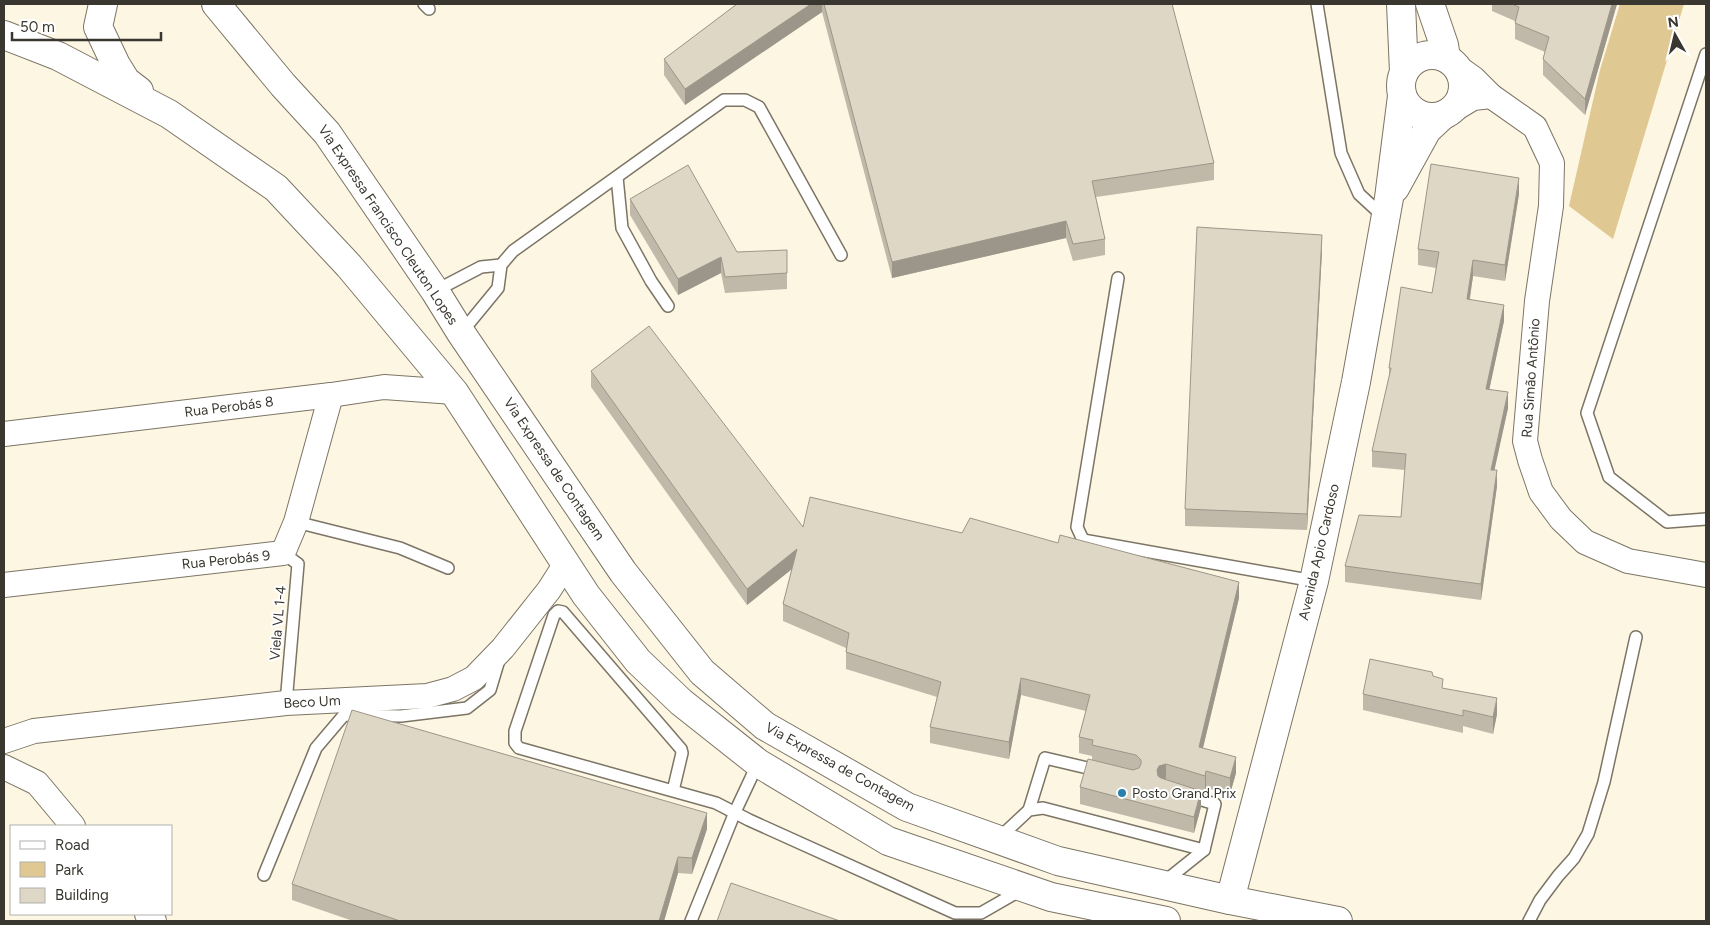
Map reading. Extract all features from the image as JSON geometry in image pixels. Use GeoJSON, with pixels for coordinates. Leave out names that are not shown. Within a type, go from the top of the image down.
{"type":"FeatureCollection","features":[{"type":"Feature","properties":{"kind":"main road"},"geometry":{"type":"LineString","coordinates":[[103,4],[98,27],[116,65],[126,80],[169,114],[276,188],[349,266],[454,392],[586,596],[638,661],[681,702],[758,764],[888,841],[1051,897],[1166,921]]}},
{"type":"Feature","properties":{"kind":"main road","name":"Via Expressa Francisco Cleuton Lopes"},"geometry":{"type":"LineString","coordinates":[[205,4],[224,14],[327,133],[435,291],[461,333]]}},
{"type":"Feature","properties":{"kind":"main road","name":"Avenida Apio Cardoso"},"geometry":{"type":"LineString","coordinates":[[1230,900],[1314,580],[1356,382],[1387,208],[1403,84],[1401,4]]}},
{"type":"Feature","properties":{"kind":"main road"},"geometry":{"type":"LineString","coordinates":[[1430,4],[1451,62],[1462,76],[1463,88],[1460,100],[1447,113],[1430,117],[1418,114],[1408,107],[1403,84],[1412,63],[1422,57],[1434,55],[1451,62]]}},
{"type":"Feature","properties":{"kind":"main road"},"geometry":{"type":"LineString","coordinates":[[4,35],[58,56],[169,114]]}},
{"type":"Feature","properties":{"kind":"main road","name":"Avenida Apio Cardoso"},"geometry":{"type":"LineString","coordinates":[[1387,208],[1427,130],[1447,113]]}},
{"type":"Feature","properties":{"kind":"main road","name":"Via Expressa de Contagem"},"geometry":{"type":"LineString","coordinates":[[461,333],[623,572],[702,672],[765,726],[907,807],[1058,861],[1230,900],[1338,921]]}},
{"type":"Feature","properties":{"kind":"street","name":"Rua Simão Antônio"},"geometry":{"type":"LineString","coordinates":[[1451,62],[1473,78],[1491,96],[1535,127],[1552,163],[1552,206],[1537,301],[1525,440],[1541,492],[1561,519],[1585,542],[1628,561],[1706,574]]}},
{"type":"Feature","properties":{"kind":"street"},"geometry":{"type":"LineString","coordinates":[[1447,113],[1473,98],[1491,96]]}},
{"type":"Feature","properties":{"kind":"street","name":"Rua Perobás 8"},"geometry":{"type":"LineString","coordinates":[[4,434],[331,395],[384,386],[454,392]]}},
{"type":"Feature","properties":{"kind":"street","name":"Rua Perobás 9"},"geometry":{"type":"LineString","coordinates":[[4,585],[283,553],[296,522],[331,395]]}},
{"type":"Feature","properties":{"kind":"street","name":"Beco Um"},"geometry":{"type":"LineString","coordinates":[[4,741],[34,731],[286,703],[428,696],[453,689],[474,678],[503,648],[549,590],[565,564]]}},
{"type":"Feature","properties":{"kind":"street"},"geometry":{"type":"LineString","coordinates":[[4,767],[37,783],[72,825]]}},
{"type":"Feature","properties":{"kind":"lane"},"geometry":{"type":"LineString","coordinates":[[1317,4],[1341,153],[1359,194],[1387,208]]}},
{"type":"Feature","properties":{"kind":"lane"},"geometry":{"type":"LineString","coordinates":[[1706,54],[1587,413],[1609,477],[1667,522],[1706,519]]}},
{"type":"Feature","properties":{"kind":"lane"},"geometry":{"type":"LineString","coordinates":[[461,333],[498,288],[501,265],[513,251],[724,100],[745,100],[759,107],[841,255]]}},
{"type":"Feature","properties":{"kind":"lane"},"geometry":{"type":"LineString","coordinates":[[617,177],[622,228],[651,281],[668,306]]}},
{"type":"Feature","properties":{"kind":"lane"},"geometry":{"type":"LineString","coordinates":[[435,291],[481,267],[501,265]]}},
{"type":"Feature","properties":{"kind":"lane"},"geometry":{"type":"LineString","coordinates":[[1118,278],[1077,527],[1083,540],[1314,580]]}},
{"type":"Feature","properties":{"kind":"lane"},"geometry":{"type":"LineString","coordinates":[[296,522],[400,548],[448,568]]}},
{"type":"Feature","properties":{"kind":"lane","name":"Viela VL 1-4"},"geometry":{"type":"LineString","coordinates":[[283,553],[298,564],[286,703]]}},
{"type":"Feature","properties":{"kind":"lane"},"geometry":{"type":"LineString","coordinates":[[673,791],[682,753],[681,749],[563,612],[558,611],[554,615],[515,731],[515,743],[519,748],[673,791],[716,803],[749,820],[955,913],[981,913],[1025,888]]}},
{"type":"Feature","properties":{"kind":"lane"},"geometry":{"type":"LineString","coordinates":[[1530,921],[1540,900],[1574,858],[1588,834],[1604,782],[1636,637]]}},
{"type":"Feature","properties":{"kind":"lane"},"geometry":{"type":"LineString","coordinates":[[264,876],[316,748],[344,715],[401,716],[466,708],[490,690],[503,648]]}},
{"type":"Feature","properties":{"kind":"lane"},"geometry":{"type":"LineString","coordinates":[[997,839],[1029,810],[1045,758],[1107,773]]}},
{"type":"Feature","properties":{"kind":"lane"},"geometry":{"type":"LineString","coordinates":[[691,921],[735,812],[758,764]]}},
{"type":"Feature","properties":{"kind":"lane"},"geometry":{"type":"LineString","coordinates":[[1161,885],[1204,850],[1215,804],[1172,791]]}},
{"type":"Feature","properties":{"kind":"lane"},"geometry":{"type":"LineString","coordinates":[[1029,810],[1043,808],[1204,850]]}},
{"type":"Feature","properties":{"kind":"green space"},"geometry":{"type":"Polygon","coordinates":[[[1620,4],[1684,4],[1613,239],[1569,206],[1600,70],[1620,4]]]}},
{"type":"Feature","properties":{"kind":"building"},"geometry":{"type":"Polygon","coordinates":[[[737,4],[811,4],[685,89],[664,59],[737,4]]]}},
{"type":"Feature","properties":{"kind":"building"},"geometry":{"type":"Polygon","coordinates":[[[824,4],[1172,4],[1214,163],[1092,181],[1105,239],[1073,244],[1066,221],[892,262],[824,4]]]}},
{"type":"Feature","properties":{"kind":"building"},"geometry":{"type":"Polygon","coordinates":[[[1512,4],[1612,4],[1585,99],[1543,59],[1549,37],[1515,23],[1519,7],[1512,4]]]}},
{"type":"Feature","properties":{"kind":"building"},"geometry":{"type":"Polygon","coordinates":[[[1431,164],[1519,178],[1505,265],[1473,260],[1467,299],[1504,305],[1486,389],[1508,392],[1491,470],[1497,470],[1481,584],[1345,566],[1359,515],[1401,517],[1406,454],[1372,451],[1391,368],[1389,368],[1401,287],[1432,293],[1439,252],[1418,249],[1431,164]]]}},
{"type":"Feature","properties":{"kind":"building"},"geometry":{"type":"Polygon","coordinates":[[[688,165],[737,252],[787,250],[787,273],[725,277],[721,257],[678,279],[630,199],[688,165]]]}},
{"type":"Feature","properties":{"kind":"building"},"geometry":{"type":"Polygon","coordinates":[[[1197,227],[1322,235],[1307,514],[1185,509],[1197,227]]]}},
{"type":"Feature","properties":{"kind":"building"},"geometry":{"type":"Polygon","coordinates":[[[649,326],[803,527],[810,497],[962,533],[970,518],[1058,543],[1060,535],[1239,582],[1199,747],[1236,757],[1230,778],[1206,771],[1205,776],[1166,764],[1159,766],[1157,770],[1158,776],[1161,778],[1201,791],[1194,817],[1080,787],[1088,759],[1133,770],[1139,768],[1141,764],[1141,760],[1136,755],[1092,745],[1093,740],[1079,737],[1090,695],[1021,678],[1009,742],[930,727],[941,682],[846,652],[849,633],[783,604],[797,549],[747,589],[591,371],[649,326]]]}},
{"type":"Feature","properties":{"kind":"building"},"geometry":{"type":"Polygon","coordinates":[[[1370,659],[1432,672],[1433,676],[1443,679],[1442,688],[1497,698],[1493,717],[1463,710],[1463,716],[1363,694],[1370,659]]]}},
{"type":"Feature","properties":{"kind":"building"},"geometry":{"type":"Polygon","coordinates":[[[352,710],[707,813],[692,858],[678,857],[659,921],[400,921],[292,884],[352,710]]]}},
{"type":"Feature","properties":{"kind":"building"},"geometry":{"type":"Polygon","coordinates":[[[731,883],[840,921],[717,921],[731,883]]]}},
{"type":"Feature","properties":{"kind":"place","name":"Posto Grand Prix"},"geometry":{"type":"Point","coordinates":[1122,793]}}]}
